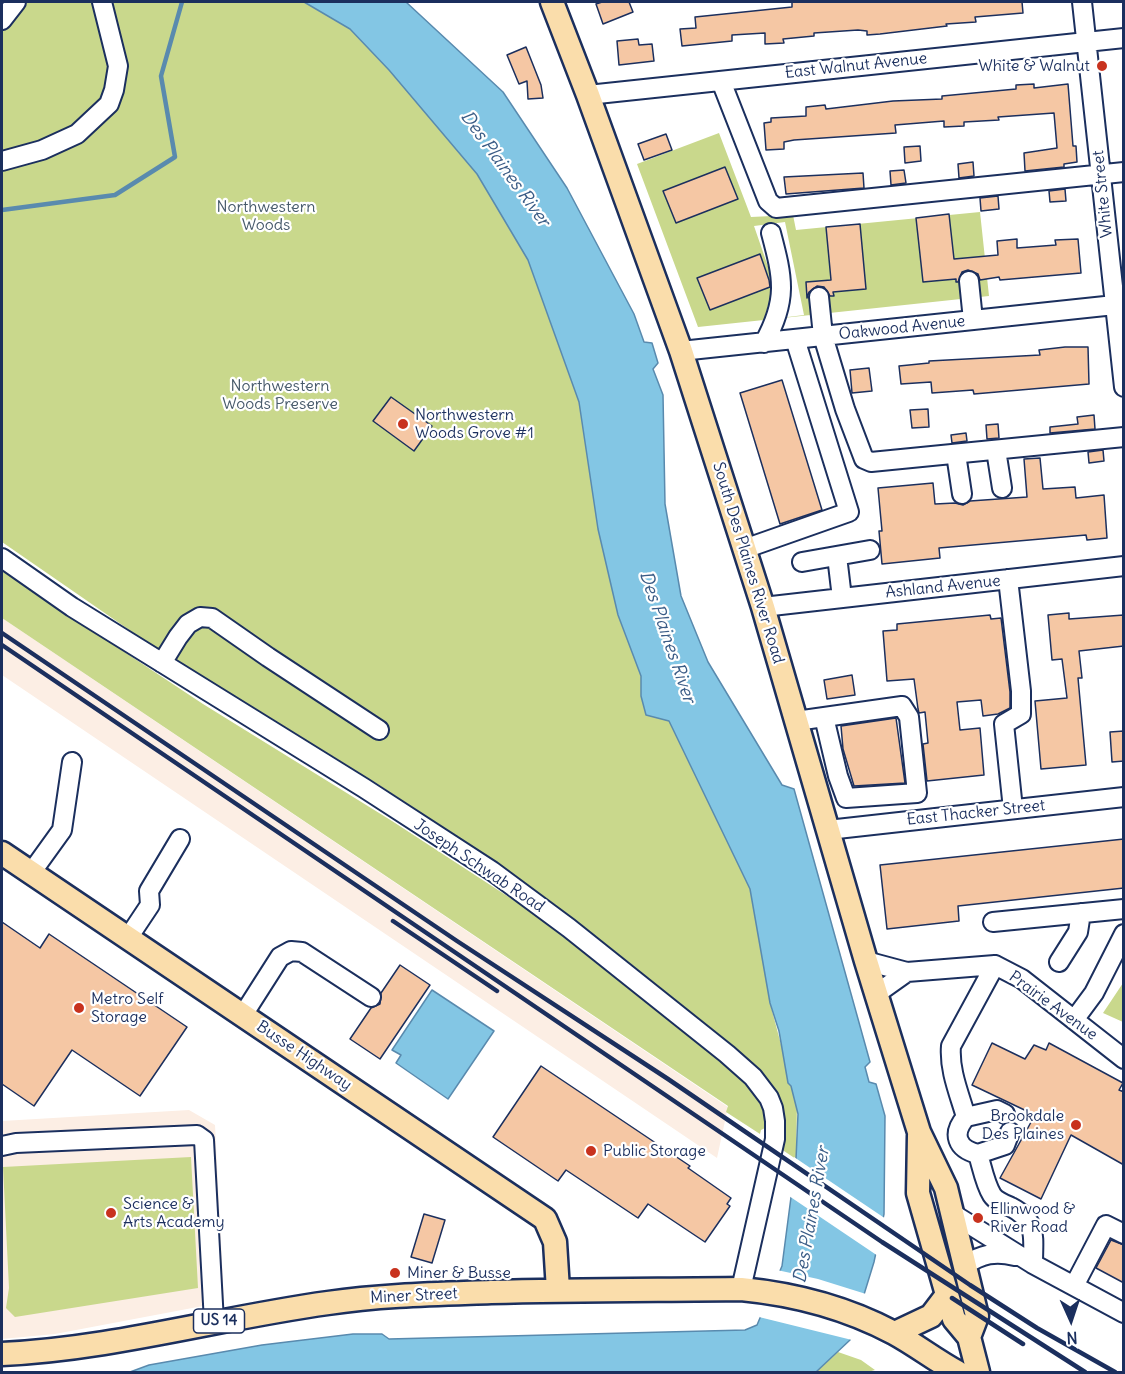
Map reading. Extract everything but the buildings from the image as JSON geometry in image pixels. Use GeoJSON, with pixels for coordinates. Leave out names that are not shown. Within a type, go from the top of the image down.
{"type":"FeatureCollection","features":[{"type":"Feature","properties":{"kind":"main road","name":"South Des Plaines River Road"},"geometry":{"type":"LineString","coordinates":[[552,2],[681,351],[763,607],[866,961],[919,1132],[946,1188],[977,1316],[969,1337]]}},
{"type":"Feature","properties":{"kind":"main road","name":"Busse Highway"},"geometry":{"type":"LineString","coordinates":[[2,853],[545,1219],[555,1242],[558,1290]]}},
{"type":"Feature","properties":{"kind":"main road","name":"South Des Plaines River Road"},"geometry":{"type":"LineString","coordinates":[[919,1132],[918,1193],[954,1319],[969,1337],[978,1372]]}},
{"type":"Feature","properties":{"kind":"main road","name":"Miner Street"},"geometry":{"type":"LineString","coordinates":[[2,1354],[42,1352],[329,1302],[390,1296],[558,1290],[741,1289],[814,1302],[859,1317],[894,1334],[957,1372]]}},
{"type":"Feature","properties":{"kind":"main road"},"geometry":{"type":"LineString","coordinates":[[894,1334],[931,1316],[947,1295]]}},
{"type":"Feature","properties":{"kind":"street"},"geometry":{"type":"LineString","coordinates":[[2,20],[16,2]]}},
{"type":"Feature","properties":{"kind":"street"},"geometry":{"type":"LineString","coordinates":[[2,161],[42,150],[77,134],[109,104],[118,66],[102,2]]}},
{"type":"Feature","properties":{"kind":"street","name":"White Street"},"geometry":{"type":"LineString","coordinates":[[1082,2],[1101,174],[1119,304],[1124,387]]}},
{"type":"Feature","properties":{"kind":"street","name":"East Walnut Avenue"},"geometry":{"type":"LineString","coordinates":[[588,95],[1124,38]]}},
{"type":"Feature","properties":{"kind":"street"},"geometry":{"type":"LineString","coordinates":[[721,81],[768,201],[776,208],[1124,172]]}},
{"type":"Feature","properties":{"kind":"street"},"geometry":{"type":"LineString","coordinates":[[764,343],[779,309],[783,291],[771,233]]}},
{"type":"Feature","properties":{"kind":"street"},"geometry":{"type":"LineString","coordinates":[[969,281],[973,320]]}},
{"type":"Feature","properties":{"kind":"street"},"geometry":{"type":"LineString","coordinates":[[819,297],[823,336],[845,409],[864,459],[871,462],[1124,437]]}},
{"type":"Feature","properties":{"kind":"street","name":"Oakwood Avenue"},"geometry":{"type":"LineString","coordinates":[[681,351],[1119,304]]}},
{"type":"Feature","properties":{"kind":"street"},"geometry":{"type":"LineString","coordinates":[[744,549],[849,512],[795,339]]}},
{"type":"Feature","properties":{"kind":"street"},"geometry":{"type":"LineString","coordinates":[[996,450],[1002,488]]}},
{"type":"Feature","properties":{"kind":"street"},"geometry":{"type":"LineString","coordinates":[[956,454],[962,494]]}},
{"type":"Feature","properties":{"kind":"street"},"geometry":{"type":"LineString","coordinates":[[802,562],[870,549]]}},
{"type":"Feature","properties":{"kind":"street"},"geometry":{"type":"LineString","coordinates":[[837,556],[842,598]]}},
{"type":"Feature","properties":{"kind":"street","name":"Joseph Schwab Road"},"geometry":{"type":"LineString","coordinates":[[2,558],[72,607],[364,788],[492,871],[623,970],[728,1054],[753,1077],[769,1098],[773,1108],[776,1139],[741,1289]]}},
{"type":"Feature","properties":{"kind":"street","name":"Ashland Avenue"},"geometry":{"type":"LineString","coordinates":[[763,607],[1124,566]]}},
{"type":"Feature","properties":{"kind":"street"},"geometry":{"type":"LineString","coordinates":[[1008,579],[1022,691],[1021,714],[1004,724],[1013,809]]}},
{"type":"Feature","properties":{"kind":"street"},"geometry":{"type":"LineString","coordinates":[[162,663],[177,637],[188,624],[200,617],[212,618],[267,657],[380,730]]}},
{"type":"Feature","properties":{"kind":"street"},"geometry":{"type":"LineString","coordinates":[[796,721],[824,717],[902,706],[909,717],[917,793],[846,798],[838,776],[824,717]]}},
{"type":"Feature","properties":{"kind":"street"},"geometry":{"type":"LineString","coordinates":[[31,873],[62,830],[72,762]]}},
{"type":"Feature","properties":{"kind":"street","name":"East Thacker Street"},"geometry":{"type":"LineString","coordinates":[[828,830],[1124,797]]}},
{"type":"Feature","properties":{"kind":"street"},"geometry":{"type":"LineString","coordinates":[[128,938],[150,905],[149,891],[180,839]]}},
{"type":"Feature","properties":{"kind":"street"},"geometry":{"type":"LineString","coordinates":[[993,922],[1124,909]]}},
{"type":"Feature","properties":{"kind":"street"},"geometry":{"type":"LineString","coordinates":[[1059,962],[1078,932],[1081,913]]}},
{"type":"Feature","properties":{"kind":"street"},"geometry":{"type":"LineString","coordinates":[[1074,1020],[1094,993],[1124,934]]}},
{"type":"Feature","properties":{"kind":"street"},"geometry":{"type":"LineString","coordinates":[[243,1015],[280,957],[291,951],[302,952],[371,997]]}},
{"type":"Feature","properties":{"kind":"street","name":"Prairie Avenue"},"geometry":{"type":"LineString","coordinates":[[866,961],[907,972],[995,965],[1022,979],[1124,1059]]}},
{"type":"Feature","properties":{"kind":"street"},"geometry":{"type":"LineString","coordinates":[[966,1117],[952,1072],[951,1046],[995,965]]}},
{"type":"Feature","properties":{"kind":"street"},"geometry":{"type":"LineString","coordinates":[[876,994],[907,972]]}},
{"type":"Feature","properties":{"kind":"street"},"geometry":{"type":"LineString","coordinates":[[1005,1114],[997,1110],[966,1117],[958,1125],[957,1137],[962,1146],[978,1154],[1005,1145],[1010,1132]]}},
{"type":"Feature","properties":{"kind":"street"},"geometry":{"type":"LineString","coordinates":[[2,1146],[16,1143],[197,1135],[204,1140],[214,1322]]}},
{"type":"Feature","properties":{"kind":"street"},"geometry":{"type":"LineString","coordinates":[[978,1154],[991,1194],[997,1200],[1021,1213],[1029,1221],[1033,1234],[1029,1261]]}},
{"type":"Feature","properties":{"kind":"street"},"geometry":{"type":"LineString","coordinates":[[953,1214],[1029,1261],[1124,1313]]}},
{"type":"Feature","properties":{"kind":"street"},"geometry":{"type":"LineString","coordinates":[[1074,1286],[1106,1225],[1123,1232]]}},
{"type":"Feature","properties":{"kind":"street"},"geometry":{"type":"LineString","coordinates":[[965,1265],[978,1256],[995,1252],[1029,1261]]}},
{"type":"Feature","properties":{"kind":"shaded area"},"geometry":{"type":"Polygon","coordinates":[[[2,618],[728,1107],[717,1158],[2,675],[2,618]]]}},
{"type":"Feature","properties":{"kind":"shaded area","name":"Science & Arts Academy"},"geometry":{"type":"Polygon","coordinates":[[[189,1110],[215,1125],[224,1302],[55,1334],[2,1339],[2,1121],[189,1110]]]}},
{"type":"Feature","properties":{"kind":"green space","name":"Northwestern Woods"},"geometry":{"type":"Polygon","coordinates":[[[2,2],[304,2],[350,29],[389,70],[477,174],[528,260],[579,402],[598,529],[618,615],[641,676],[641,696],[669,721],[750,889],[770,1003],[797,1105],[796,1159],[781,1149],[784,1134],[733,1048],[594,935],[503,867],[379,785],[138,636],[2,542],[2,2]]]}},
{"type":"Feature","properties":{"kind":"green space"},"geometry":{"type":"Polygon","coordinates":[[[719,133],[751,217],[793,215],[796,230],[980,212],[989,296],[766,320],[804,315],[785,222],[754,226],[774,284],[764,320],[698,327],[637,164],[719,133]]]}},
{"type":"Feature","properties":{"kind":"green space"},"geometry":{"type":"Polygon","coordinates":[[[2,571],[203,704],[392,821],[521,905],[624,982],[752,1089],[765,1114],[767,1127],[761,1130],[760,1134],[726,1112],[728,1106],[2,618],[2,571]]]}},
{"type":"Feature","properties":{"kind":"green space"},"geometry":{"type":"Polygon","coordinates":[[[1123,983],[1123,1022],[1103,1013],[1123,983]]]}},
{"type":"Feature","properties":{"kind":"green space"},"geometry":{"type":"Polygon","coordinates":[[[191,1157],[198,1288],[15,1317],[6,1308],[9,1288],[3,1167],[191,1157]]]}},
{"type":"Feature","properties":{"kind":"green space"},"geometry":{"type":"Polygon","coordinates":[[[838,1352],[861,1360],[875,1370],[816,1372],[838,1352]]]}},
{"type":"Feature","properties":{"kind":"water","name":"Des Plaines River"},"geometry":{"type":"Polygon","coordinates":[[[304,2],[406,2],[503,92],[567,188],[634,314],[644,342],[652,343],[658,363],[653,369],[663,395],[665,504],[681,596],[708,662],[782,785],[794,789],[870,1062],[865,1067],[869,1082],[876,1084],[885,1116],[884,1214],[874,1262],[850,1340],[816,1372],[130,1372],[149,1365],[262,1345],[353,1334],[382,1334],[389,1339],[745,1330],[757,1325],[782,1266],[796,1159],[798,1114],[791,1086],[788,1083],[779,1031],[770,1003],[750,889],[669,721],[646,715],[641,696],[641,676],[618,615],[598,529],[579,402],[528,260],[477,174],[389,70],[350,29],[304,2]]]}},
{"type":"Feature","properties":{"kind":"water"},"geometry":{"type":"Polygon","coordinates":[[[432,990],[494,1031],[448,1099],[396,1063],[401,1055],[392,1050],[432,990]]]}},
{"type":"Feature","properties":{"kind":"pier"},"geometry":{"type":"Polygon","coordinates":[[[794,1157],[886,1219],[878,1256],[789,1196],[794,1157]]]}},
{"type":"Feature","properties":{"kind":"pier"},"geometry":{"type":"Polygon","coordinates":[[[777,1270],[818,1279],[866,1294],[852,1340],[759,1317],[777,1270]]]}},
{"type":"Feature","properties":{"kind":"waterway"},"geometry":{"type":"LineString","coordinates":[[2,210],[115,195],[175,157],[161,76],[182,2]]}},
{"type":"Feature","properties":{"kind":"railway"},"geometry":{"type":"LineString","coordinates":[[2,633],[457,941],[668,1079],[970,1285],[1037,1328],[1115,1372]]}},
{"type":"Feature","properties":{"kind":"railway"},"geometry":{"type":"LineString","coordinates":[[2,645],[882,1242],[1085,1372]]}},
{"type":"Feature","properties":{"kind":"railway"},"geometry":{"type":"LineString","coordinates":[[393,921],[497,991]]}},
{"type":"Feature","properties":{"kind":"railway"},"geometry":{"type":"LineString","coordinates":[[952,1298],[1023,1344]]}},
{"type":"Feature","properties":{"kind":"place","name":"White & Walnut"},"geometry":{"type":"Point","coordinates":[1102,66]}},
{"type":"Feature","properties":{"kind":"place","name":"Northwestern Woods Grove #1"},"geometry":{"type":"Point","coordinates":[403,424]}},
{"type":"Feature","properties":{"kind":"place","name":"Metro Self Storage"},"geometry":{"type":"Point","coordinates":[79,1008]}},
{"type":"Feature","properties":{"kind":"place","name":"Brookdale Des Plaines"},"geometry":{"type":"Point","coordinates":[1076,1125]}},
{"type":"Feature","properties":{"kind":"place","name":"Public Storage"},"geometry":{"type":"Point","coordinates":[591,1151]}},
{"type":"Feature","properties":{"kind":"place","name":"Science & Arts Academy"},"geometry":{"type":"Point","coordinates":[111,1213]}},
{"type":"Feature","properties":{"kind":"place","name":"Ellinwood & River Road"},"geometry":{"type":"Point","coordinates":[978,1218]}},
{"type":"Feature","properties":{"kind":"place","name":"Miner & Busse"},"geometry":{"type":"Point","coordinates":[395,1273]}},
{"type":"Feature","properties":{"kind":"park label","name":"Northwestern Woods Preserve"},"geometry":{"type":"Point","coordinates":[280,395]}}]}
